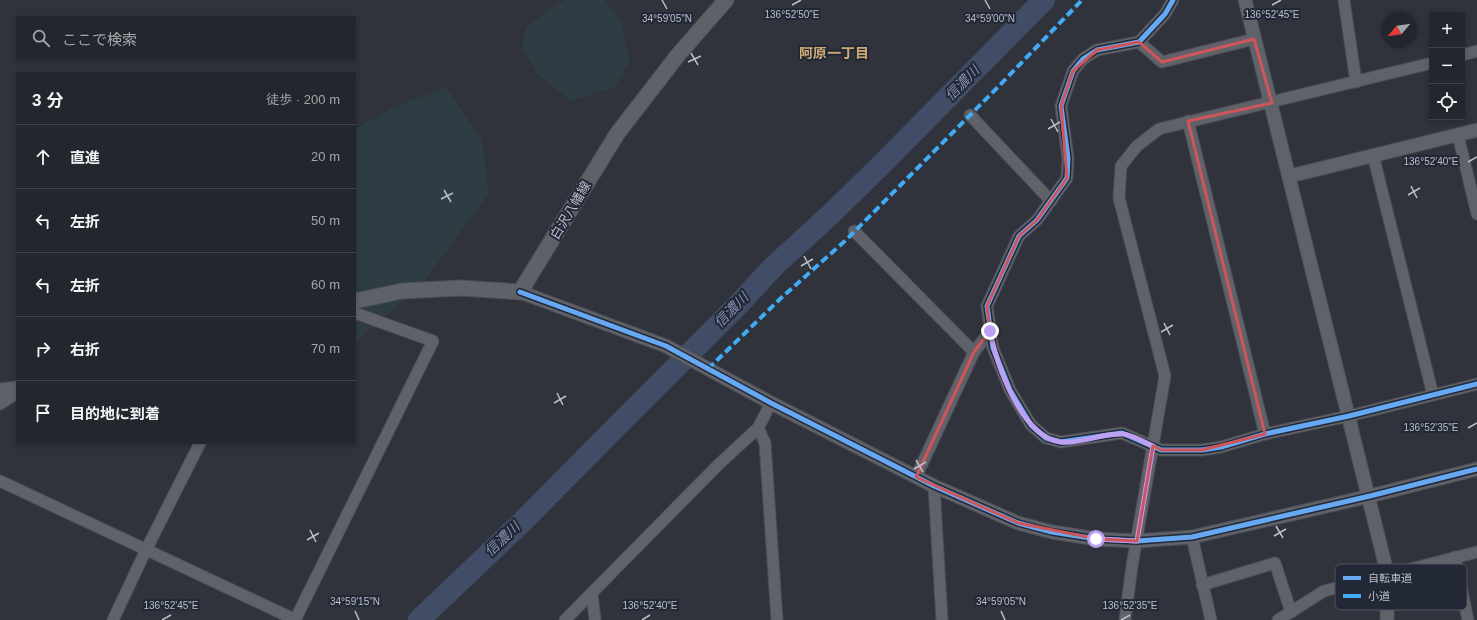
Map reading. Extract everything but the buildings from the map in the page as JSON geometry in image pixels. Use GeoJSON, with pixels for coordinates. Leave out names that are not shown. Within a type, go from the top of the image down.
{"type":"FeatureCollection","features":[{"type":"Feature","properties":{"kind":"main road","name":"白沢八幡線"},"geometry":{"type":"LineString","coordinates":[[520,292],[617,134],[678,55],[726,0]]}},
{"type":"Feature","properties":{"kind":"main road"},"geometry":{"type":"LineString","coordinates":[[356,301],[402,291],[460,288],[520,292]]}},
{"type":"Feature","properties":{"kind":"main road"},"geometry":{"type":"LineString","coordinates":[[0,391],[16,389]]}},
{"type":"Feature","properties":{"kind":"street"},"geometry":{"type":"LineString","coordinates":[[1173,0],[1165,14],[1139,42],[1097,50],[1083,59],[1073,70],[1061,106],[1068,158],[1067,178],[1037,220],[1019,236],[987,306],[993,348],[1010,390],[1031,425],[1046,438],[1061,442],[1122,433],[1161,450],[1202,450],[1221,447],[1265,434],[1349,416],[1477,384]]}},
{"type":"Feature","properties":{"kind":"street"},"geometry":{"type":"LineString","coordinates":[[1245,0],[1370,496],[1385,564]]}},
{"type":"Feature","properties":{"kind":"street"},"geometry":{"type":"LineString","coordinates":[[1344,0],[1356,82]]}},
{"type":"Feature","properties":{"kind":"street"},"geometry":{"type":"LineString","coordinates":[[1139,42],[1162,62],[1254,39]]}},
{"type":"Feature","properties":{"kind":"street"},"geometry":{"type":"LineString","coordinates":[[1465,54],[1477,51]]}},
{"type":"Feature","properties":{"kind":"street"},"geometry":{"type":"LineString","coordinates":[[1124,620],[1165,376],[1119,198],[1121,166],[1137,146],[1159,129],[1188,121],[1272,103],[1429,64]]}},
{"type":"Feature","properties":{"kind":"street"},"geometry":{"type":"LineString","coordinates":[[970,115],[1051,201]]}},
{"type":"Feature","properties":{"kind":"street"},"geometry":{"type":"LineString","coordinates":[[1188,121],[1265,434]]}},
{"type":"Feature","properties":{"kind":"street"},"geometry":{"type":"LineString","coordinates":[[1290,176],[1477,130]]}},
{"type":"Feature","properties":{"kind":"street"},"geometry":{"type":"LineString","coordinates":[[1458,135],[1477,214]]}},
{"type":"Feature","properties":{"kind":"street"},"geometry":{"type":"LineString","coordinates":[[1374,155],[1433,394]]}},
{"type":"Feature","properties":{"kind":"street"},"geometry":{"type":"LineString","coordinates":[[854,231],[974,352]]}},
{"type":"Feature","properties":{"kind":"street"},"geometry":{"type":"LineString","coordinates":[[520,292],[666,346],[771,403],[934,486],[1018,523],[1052,532],[1096,539],[1137,541],[1192,537],[1370,496],[1477,469]]}},
{"type":"Feature","properties":{"kind":"street"},"geometry":{"type":"LineString","coordinates":[[1,485],[146,550],[296,620],[433,341],[356,313]]}},
{"type":"Feature","properties":{"kind":"street"},"geometry":{"type":"LineString","coordinates":[[916,477],[974,352],[990,331]]}},
{"type":"Feature","properties":{"kind":"street"},"geometry":{"type":"LineString","coordinates":[[0,404],[16,394]]}},
{"type":"Feature","properties":{"kind":"street"},"geometry":{"type":"LineString","coordinates":[[565,620],[718,465],[758,428],[771,403]]}},
{"type":"Feature","properties":{"kind":"street"},"geometry":{"type":"LineString","coordinates":[[758,428],[765,443],[777,620]]}},
{"type":"Feature","properties":{"kind":"street"},"geometry":{"type":"LineString","coordinates":[[113,620],[146,550],[199,444]]}},
{"type":"Feature","properties":{"kind":"street"},"geometry":{"type":"LineString","coordinates":[[934,486],[942,620]]}},
{"type":"Feature","properties":{"kind":"street"},"geometry":{"type":"LineString","coordinates":[[1192,537],[1211,620]]}},
{"type":"Feature","properties":{"kind":"street"},"geometry":{"type":"LineString","coordinates":[[1430,564],[1477,552]]}},
{"type":"Feature","properties":{"kind":"street"},"geometry":{"type":"LineString","coordinates":[[1455,557],[1456,564]]}},
{"type":"Feature","properties":{"kind":"street"},"geometry":{"type":"LineString","coordinates":[[1202,585],[1275,563],[1290,612]]}},
{"type":"Feature","properties":{"kind":"street"},"geometry":{"type":"LineString","coordinates":[[1278,620],[1324,591],[1335,588]]}},
{"type":"Feature","properties":{"kind":"street"},"geometry":{"type":"LineString","coordinates":[[592,593],[595,620]]}},
{"type":"Feature","properties":{"kind":"street"},"geometry":{"type":"LineString","coordinates":[[1387,610],[1387,620]]}},
{"type":"Feature","properties":{"kind":"street"},"geometry":{"type":"LineString","coordinates":[[1466,610],[1468,620]]}},
{"type":"Feature","properties":{"kind":"highlighted area"},"geometry":{"type":"Polygon","coordinates":[[[1254,39],[1272,103],[1188,121],[1265,434],[1202,450],[1161,450],[1153,446],[1137,541],[1097,539],[1018,523],[916,477],[974,352],[990,331],[987,306],[1019,236],[1037,220],[1067,178],[1061,106],[1073,71],[1097,50],[1139,42],[1162,62],[1254,39]]]}},
{"type":"Feature","properties":{"kind":"shaded area"},"geometry":{"type":"Polygon","coordinates":[[[565,0],[605,0],[622,24],[630,62],[615,87],[572,101],[537,74],[522,47],[526,27],[554,6],[565,0]]]}},
{"type":"Feature","properties":{"kind":"shaded area"},"geometry":{"type":"Polygon","coordinates":[[[446,87],[482,140],[489,193],[422,284],[358,340],[356,340],[356,128],[393,108],[446,87]]]}},
{"type":"Feature","properties":{"kind":"waterway","name":"信濃川"},"geometry":{"type":"LineString","coordinates":[[419,620],[521,523],[739,304],[772,268],[832,213],[882,164],[1044,0]]}},
{"type":"Feature","properties":{"kind":"marked path"},"geometry":{"type":"LineString","coordinates":[[708,369],[780,299],[846,240],[1082,0]]}},
{"type":"Feature","properties":{"kind":"cycle path"},"geometry":{"type":"LineString","coordinates":[[1173,0],[1165,14],[1139,42],[1097,50],[1083,59],[1073,71],[1061,106],[1068,158],[1067,178],[1037,220],[1019,236],[987,306],[993,348],[1010,390],[1031,425],[1046,438],[1061,442],[1122,433],[1161,450],[1202,450],[1221,447],[1265,434],[1349,416],[1477,384]]}},
{"type":"Feature","properties":{"kind":"cycle path"},"geometry":{"type":"LineString","coordinates":[[520,292],[666,346],[771,403],[934,486],[1018,523],[1052,532],[1097,539],[1137,541],[1192,537],[1370,496],[1477,469]]}},
{"type":"Feature","properties":{"kind":"district","name":"阿原一丁目"},"geometry":{"type":"Point","coordinates":[834,53]}},
{"type":"Feature","properties":{"kind":"route"},"geometry":{"type":"LineString","coordinates":[[990,331],[993,348],[1010,390],[1031,425],[1046,438],[1061,442],[1122,433],[1153,446],[1137,541],[1096,539]]}}]}
